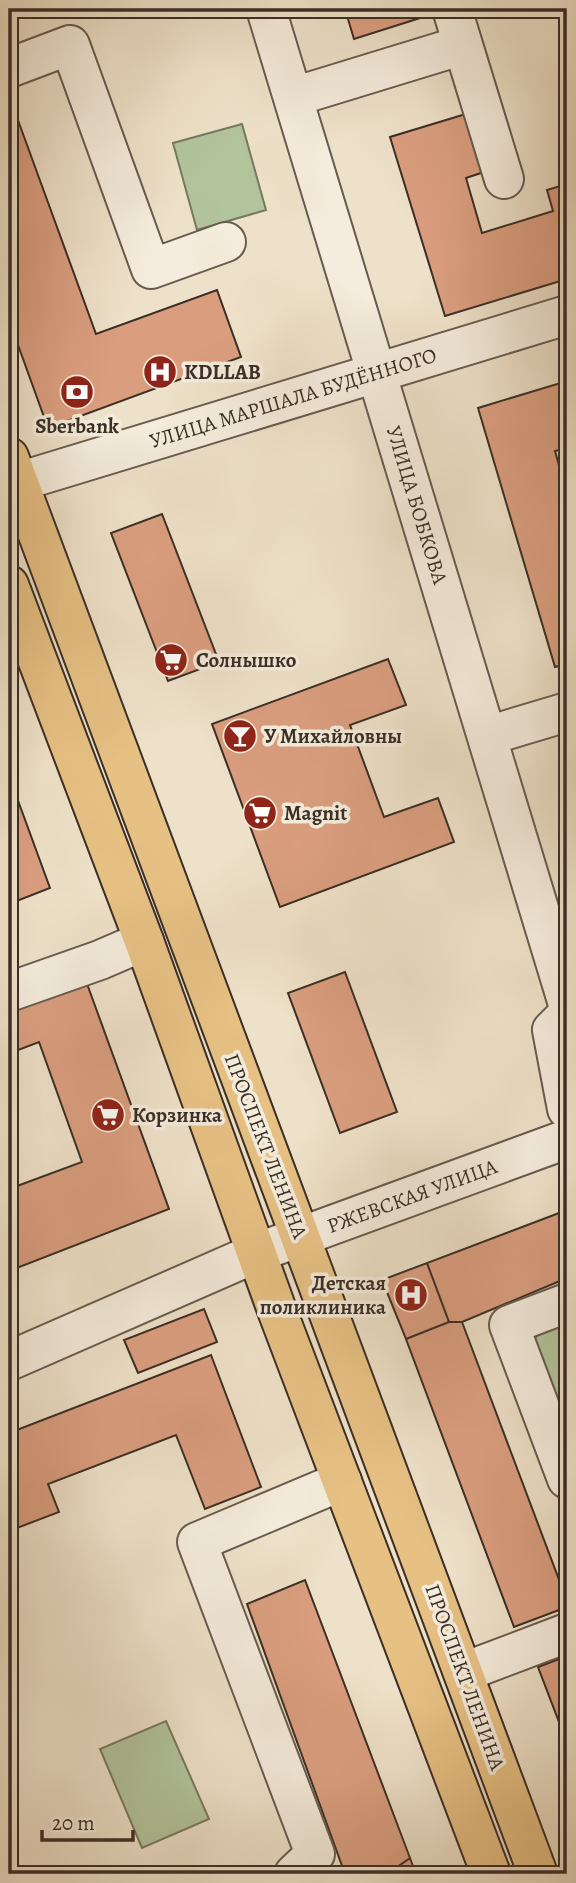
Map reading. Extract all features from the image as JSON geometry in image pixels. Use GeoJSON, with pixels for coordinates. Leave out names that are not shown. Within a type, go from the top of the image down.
{"type":"FeatureCollection","features":[{"type":"Feature","properties":{"kind":"main road","name":"ПРОСПЕКТ ЛЕНИНА"},"geometry":{"type":"LineString","coordinates":[[13,470],[538,1874]]}},
{"type":"Feature","properties":{"kind":"main road","name":"ПРОСПЕКТ ЛЕНИНА"},"geometry":{"type":"LineString","coordinates":[[9,585],[144,941],[256,1254],[491,1874]]}},
{"type":"Feature","properties":{"kind":"street","name":"УЛИЦА БОБКОВА"},"geometry":{"type":"LineString","coordinates":[[266,9],[567,1000]]}},
{"type":"Feature","properties":{"kind":"street"},"geometry":{"type":"LineString","coordinates":[[452,9],[504,179]]}},
{"type":"Feature","properties":{"kind":"street"},"geometry":{"type":"LineString","coordinates":[[293,97],[463,45]]}},
{"type":"Feature","properties":{"kind":"street"},"geometry":{"type":"LineString","coordinates":[[9,68],[70,46],[151,269],[226,242]]}},
{"type":"Feature","properties":{"kind":"street","name":"УЛИЦА МАРШАЛА БУДЁННОГО"},"geometry":{"type":"LineString","coordinates":[[13,470],[377,372],[567,315]]}},
{"type":"Feature","properties":{"kind":"street"},"geometry":{"type":"LineString","coordinates":[[487,736],[567,712]]}},
{"type":"Feature","properties":{"kind":"street"},"geometry":{"type":"LineString","coordinates":[[9,992],[100,960],[144,941]]}},
{"type":"Feature","properties":{"kind":"street"},"geometry":{"type":"LineString","coordinates":[[567,1015],[552,1030],[567,1109]]}},
{"type":"Feature","properties":{"kind":"street","name":"РЖЕВСКАЯ УЛИЦА"},"geometry":{"type":"LineString","coordinates":[[9,1361],[256,1254],[567,1139]]}},
{"type":"Feature","properties":{"kind":"street"},"geometry":{"type":"LineString","coordinates":[[567,1303],[509,1325],[567,1479]]}},
{"type":"Feature","properties":{"kind":"street"},"geometry":{"type":"LineString","coordinates":[[294,1874],[315,1854],[197,1542],[342,1481]]}},
{"type":"Feature","properties":{"kind":"street"},"geometry":{"type":"LineString","coordinates":[[464,1672],[567,1633]]}},
{"type":"Feature","properties":{"kind":"green space"},"geometry":{"type":"Polygon","coordinates":[[[242,124],[266,210],[197,230],[173,143],[242,124]]]}},
{"type":"Feature","properties":{"kind":"green space"},"geometry":{"type":"Polygon","coordinates":[[[567,1313],[567,1455],[526,1346],[556,1319],[567,1313]]]}},
{"type":"Feature","properties":{"kind":"green space"},"geometry":{"type":"Polygon","coordinates":[[[166,1721],[209,1819],[142,1848],[100,1749],[166,1721]]]}},
{"type":"Feature","properties":{"kind":"building"},"geometry":{"type":"Polygon","coordinates":[[[345,9],[417,9],[420,18],[354,39],[345,9]]]}},
{"type":"Feature","properties":{"kind":"building"},"geometry":{"type":"Polygon","coordinates":[[[15,112],[96,334],[217,290],[241,357],[48,428],[9,320],[9,115],[15,112]]]}},
{"type":"Feature","properties":{"kind":"building"},"geometry":{"type":"Polygon","coordinates":[[[469,113],[487,171],[466,178],[482,233],[553,211],[547,190],[567,184],[567,279],[445,316],[390,137],[469,113]]]}},
{"type":"Feature","properties":{"kind":"building"},"geometry":{"type":"Polygon","coordinates":[[[567,381],[567,448],[555,451],[567,494],[567,664],[555,667],[478,408],[567,381]]]}},
{"type":"Feature","properties":{"kind":"building"},"geometry":{"type":"Polygon","coordinates":[[[162,514],[219,662],[168,681],[111,533],[162,514]]]}},
{"type":"Feature","properties":{"kind":"building"},"geometry":{"type":"Polygon","coordinates":[[[388,659],[406,705],[350,725],[384,817],[438,798],[454,842],[280,907],[212,724],[388,659]]]}},
{"type":"Feature","properties":{"kind":"building"},"geometry":{"type":"Polygon","coordinates":[[[9,776],[50,888],[9,904],[9,776]]]}},
{"type":"Feature","properties":{"kind":"building"},"geometry":{"type":"Polygon","coordinates":[[[345,972],[397,1112],[340,1133],[288,993],[345,972]]]}},
{"type":"Feature","properties":{"kind":"building"},"geometry":{"type":"Polygon","coordinates":[[[86,981],[169,1209],[9,1271],[9,1189],[82,1162],[39,1042],[13,1052],[9,1040],[9,1009],[86,981]]]}},
{"type":"Feature","properties":{"kind":"building"},"geometry":{"type":"Polygon","coordinates":[[[567,1210],[567,1278],[462,1322],[449,1322],[427,1263],[567,1210]]]}},
{"type":"Feature","properties":{"kind":"building"},"geometry":{"type":"Polygon","coordinates":[[[427,1263],[449,1322],[406,1339],[382,1280],[427,1263]]]}},
{"type":"Feature","properties":{"kind":"building"},"geometry":{"type":"Polygon","coordinates":[[[204,1309],[217,1342],[138,1373],[124,1340],[204,1309]]]}},
{"type":"Feature","properties":{"kind":"building"},"geometry":{"type":"Polygon","coordinates":[[[449,1322],[462,1322],[567,1601],[567,1607],[514,1627],[406,1339],[449,1322]]]}},
{"type":"Feature","properties":{"kind":"building"},"geometry":{"type":"Polygon","coordinates":[[[211,1355],[261,1487],[205,1509],[176,1435],[48,1484],[59,1512],[9,1531],[9,1433],[211,1355]]]}},
{"type":"Feature","properties":{"kind":"building"},"geometry":{"type":"Polygon","coordinates":[[[305,1580],[410,1858],[387,1874],[345,1874],[247,1604],[305,1580]]]}},
{"type":"Feature","properties":{"kind":"building"},"geometry":{"type":"Polygon","coordinates":[[[567,1656],[567,1743],[538,1667],[567,1656]]]}},
{"type":"Feature","properties":{"kind":"building"},"geometry":{"type":"Polygon","coordinates":[[[410,1858],[416,1874],[387,1874],[410,1858]]]}},
{"type":"Feature","properties":{"kind":"place","name":"KDLLAB"},"geometry":{"type":"Point","coordinates":[160,372]}},
{"type":"Feature","properties":{"kind":"place","name":"Sberbank"},"geometry":{"type":"Point","coordinates":[77,392]}},
{"type":"Feature","properties":{"kind":"place","name":"Солнышко"},"geometry":{"type":"Point","coordinates":[171,660]}},
{"type":"Feature","properties":{"kind":"place","name":"У Михайловны"},"geometry":{"type":"Point","coordinates":[240,736]}},
{"type":"Feature","properties":{"kind":"place","name":"Magnit"},"geometry":{"type":"Point","coordinates":[260,813]}},
{"type":"Feature","properties":{"kind":"place","name":"Корзинка"},"geometry":{"type":"Point","coordinates":[108,1115]}},
{"type":"Feature","properties":{"kind":"place","name":"Детская поликлиника"},"geometry":{"type":"Point","coordinates":[411,1295]}}]}
